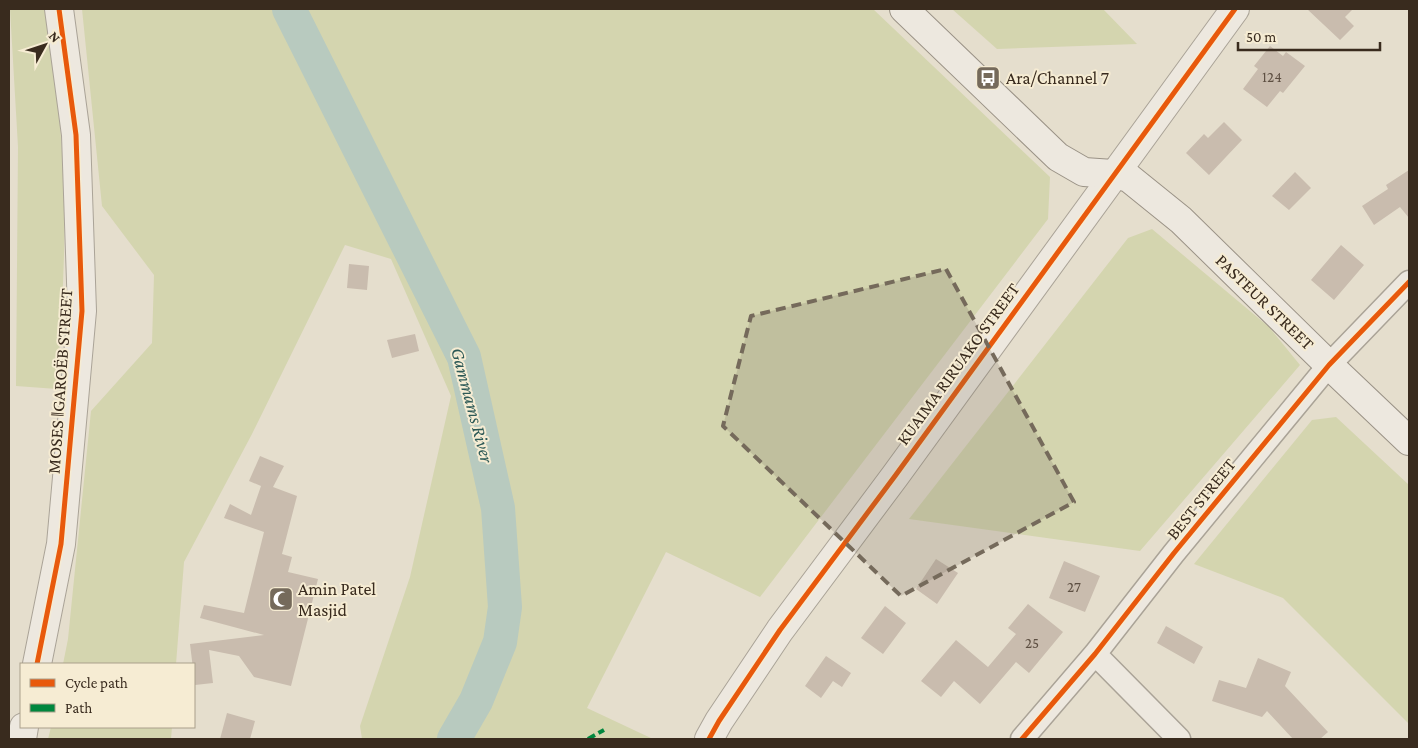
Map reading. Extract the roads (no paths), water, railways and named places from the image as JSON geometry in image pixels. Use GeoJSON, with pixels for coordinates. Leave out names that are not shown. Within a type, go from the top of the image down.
{"type":"FeatureCollection","features":[{"type":"Feature","properties":{"kind":"street","name":"MOSES ǁGAROËB STREET"},"geometry":{"type":"LineString","coordinates":[[37,663],[61,544],[82,311],[76,135],[59,9]]}},
{"type":"Feature","properties":{"kind":"street"},"geometry":{"type":"LineString","coordinates":[[904,9],[1058,157],[1084,172],[1114,174]]}},
{"type":"Feature","properties":{"kind":"street","name":"KUAIMA RIRUAKO STREET"},"geometry":{"type":"LineString","coordinates":[[709,739],[780,630],[895,476],[1235,9]]}},
{"type":"Feature","properties":{"kind":"street","name":"PASTEUR STREET"},"geometry":{"type":"LineString","coordinates":[[1114,174],[1129,178],[1180,220],[1409,441]]}},
{"type":"Feature","properties":{"kind":"street","name":"BEST STREET"},"geometry":{"type":"LineString","coordinates":[[1022,739],[1095,654],[1174,553],[1329,365],[1409,282]]}},
{"type":"Feature","properties":{"kind":"street"},"geometry":{"type":"LineString","coordinates":[[1095,654],[1179,739]]}},
{"type":"Feature","properties":{"kind":"waterway","name":"Gammams River"},"geometry":{"type":"LineString","coordinates":[[289,9],[464,357],[498,508],[505,607],[500,642],[476,701],[454,739]]}},
{"type":"Feature","properties":{"kind":"place","name":"Ara/Channel 7"},"geometry":{"type":"Point","coordinates":[988,78]}},
{"type":"Feature","properties":{"kind":"place","name":"Amin Patel Masjid"},"geometry":{"type":"Point","coordinates":[281,599]}}]}
